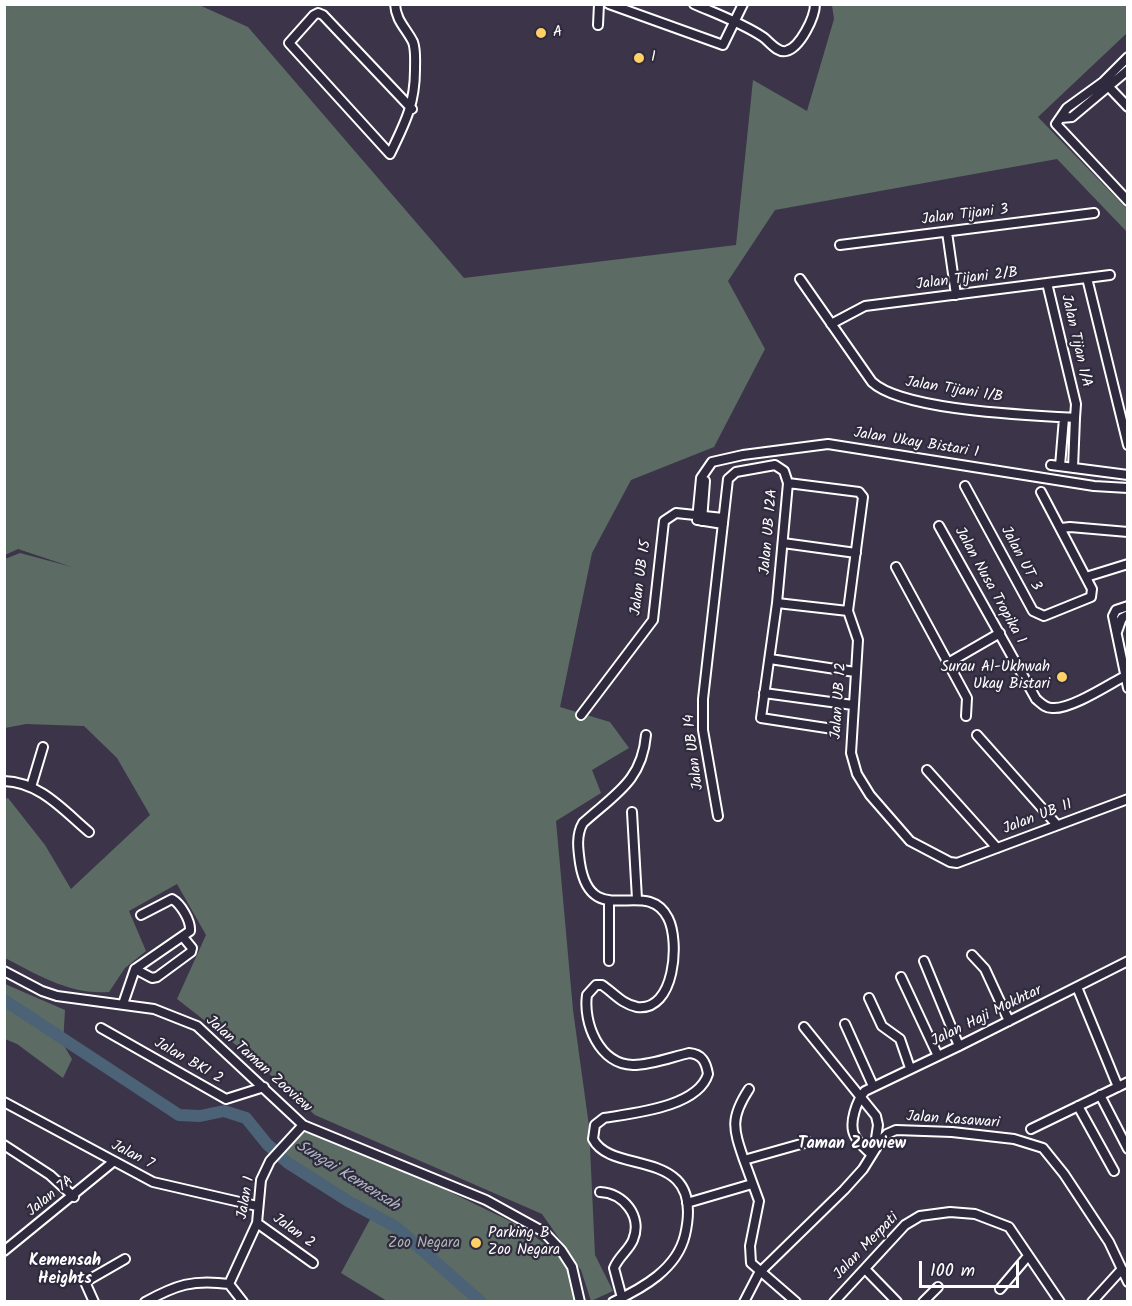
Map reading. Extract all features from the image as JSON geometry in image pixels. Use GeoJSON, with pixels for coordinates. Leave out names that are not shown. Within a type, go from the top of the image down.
{"type":"FeatureCollection","features":[{"type":"Feature","properties":{"kind":"street"},"geometry":{"type":"LineString","coordinates":[[395,4],[396,16],[412,41],[416,53],[415,93],[411,109],[390,154],[291,47],[291,38],[314,15],[318,13],[323,15],[411,109]]}},
{"type":"Feature","properties":{"kind":"street"},"geometry":{"type":"LineString","coordinates":[[598,26],[599,4]]}},
{"type":"Feature","properties":{"kind":"street"},"geometry":{"type":"LineString","coordinates":[[609,4],[723,45],[743,4]]}},
{"type":"Feature","properties":{"kind":"street"},"geometry":{"type":"LineString","coordinates":[[694,4],[763,37],[778,50],[786,51],[793,48],[801,37],[815,12],[815,4]]}},
{"type":"Feature","properties":{"kind":"street"},"geometry":{"type":"LineString","coordinates":[[1106,85],[1128,57]]}},
{"type":"Feature","properties":{"kind":"street"},"geometry":{"type":"LineString","coordinates":[[1128,70],[1067,108],[1056,124],[1128,201]]}},
{"type":"Feature","properties":{"kind":"street"},"geometry":{"type":"LineString","coordinates":[[1106,85],[1128,107]]}},
{"type":"Feature","properties":{"kind":"street","name":"Jalan Tijani 3"},"geometry":{"type":"LineString","coordinates":[[840,245],[1094,213]]}},
{"type":"Feature","properties":{"kind":"street"},"geometry":{"type":"LineString","coordinates":[[947,232],[956,295]]}},
{"type":"Feature","properties":{"kind":"street","name":"Jalan Tijani 2/B"},"geometry":{"type":"LineString","coordinates":[[831,324],[865,306],[1110,275]]}},
{"type":"Feature","properties":{"kind":"street"},"geometry":{"type":"LineString","coordinates":[[1088,278],[1128,445]]}},
{"type":"Feature","properties":{"kind":"street","name":"Jalan Tijani 1/B"},"geometry":{"type":"LineString","coordinates":[[800,279],[872,382],[880,390],[950,407],[1075,418]]}},
{"type":"Feature","properties":{"kind":"street","name":"Jalan Tijan 1/A"},"geometry":{"type":"LineString","coordinates":[[1047,283],[1076,404],[1075,418]]}},
{"type":"Feature","properties":{"kind":"street"},"geometry":{"type":"LineString","coordinates":[[1060,466],[1064,418]]}},
{"type":"Feature","properties":{"kind":"street"},"geometry":{"type":"LineString","coordinates":[[1073,468],[1075,418]]}},
{"type":"Feature","properties":{"kind":"street"},"geometry":{"type":"LineString","coordinates":[[1062,441],[1074,442]]}},
{"type":"Feature","properties":{"kind":"street","name":"Jalan Ukay Bistari 1"},"geometry":{"type":"LineString","coordinates":[[698,517],[701,478],[712,462],[731,457],[828,444],[1094,486],[1128,488]]}},
{"type":"Feature","properties":{"kind":"street","name":"Jalan UB 12A"},"geometry":{"type":"LineString","coordinates":[[707,650],[730,475],[770,464],[784,471],[788,483],[777,603],[761,718],[833,729]]}},
{"type":"Feature","properties":{"kind":"street"},"geometry":{"type":"LineString","coordinates":[[1051,465],[1128,475]]}},
{"type":"Feature","properties":{"kind":"street","name":"Jalan UB 12"},"geometry":{"type":"LineString","coordinates":[[788,483],[862,494],[848,611],[858,640],[851,753],[857,774],[870,795],[916,846],[957,863]]}},
{"type":"Feature","properties":{"kind":"street","name":"Jalan UT 3"},"geometry":{"type":"LineString","coordinates":[[965,486],[1033,611],[1044,616],[1085,602],[1091,597],[1092,589],[1086,578]]}},
{"type":"Feature","properties":{"kind":"street"},"geometry":{"type":"LineString","coordinates":[[1041,492],[1086,578],[1128,564]]}},
{"type":"Feature","properties":{"kind":"street","name":"Jalan UB 15"},"geometry":{"type":"LineString","coordinates":[[581,715],[653,620],[664,521],[676,513],[723,521]]}},
{"type":"Feature","properties":{"kind":"street","name":"Jalan Nusa Tropika 1"},"geometry":{"type":"LineString","coordinates":[[939,526],[1036,699],[1043,705],[1052,708],[1065,706],[1125,676]]}},
{"type":"Feature","properties":{"kind":"street"},"geometry":{"type":"LineString","coordinates":[[1061,528],[1128,532]]}},
{"type":"Feature","properties":{"kind":"street"},"geometry":{"type":"LineString","coordinates":[[783,543],[856,553]]}},
{"type":"Feature","properties":{"kind":"street"},"geometry":{"type":"LineString","coordinates":[[896,567],[967,698],[966,716]]}},
{"type":"Feature","properties":{"kind":"street"},"geometry":{"type":"LineString","coordinates":[[777,603],[848,611]]}},
{"type":"Feature","properties":{"kind":"street"},"geometry":{"type":"LineString","coordinates":[[1128,606],[1114,613],[1128,688]]}},
{"type":"Feature","properties":{"kind":"street"},"geometry":{"type":"LineString","coordinates":[[1116,633],[1122,618],[1128,615]]}},
{"type":"Feature","properties":{"kind":"street"},"geometry":{"type":"LineString","coordinates":[[1116,633],[1128,631]]}},
{"type":"Feature","properties":{"kind":"street"},"geometry":{"type":"LineString","coordinates":[[948,663],[1000,633]]}},
{"type":"Feature","properties":{"kind":"street","name":"Jalan UB 14"},"geometry":{"type":"LineString","coordinates":[[707,650],[703,730],[718,816]]}},
{"type":"Feature","properties":{"kind":"street"},"geometry":{"type":"LineString","coordinates":[[770,659],[855,672]]}},
{"type":"Feature","properties":{"kind":"street"},"geometry":{"type":"LineString","coordinates":[[764,693],[853,705]]}},
{"type":"Feature","properties":{"kind":"street"},"geometry":{"type":"LineString","coordinates":[[613,1302],[662,1273],[675,1258],[684,1238],[687,1203],[674,1178],[661,1169],[603,1151],[593,1139],[595,1125],[599,1120],[686,1098],[700,1090],[708,1074],[703,1058],[697,1054],[689,1053],[634,1065],[611,1058],[591,1033],[586,1009],[587,994],[591,988],[602,985],[621,1000],[640,1007],[656,1001],[665,993],[671,980],[672,935],[668,918],[658,907],[637,899],[609,903],[588,889],[582,877],[579,831],[583,823],[634,776],[641,764],[646,735]]}},
{"type":"Feature","properties":{"kind":"street"},"geometry":{"type":"LineString","coordinates":[[977,735],[1057,825]]}},
{"type":"Feature","properties":{"kind":"street"},"geometry":{"type":"LineString","coordinates":[[31,787],[43,747]]}},
{"type":"Feature","properties":{"kind":"street"},"geometry":{"type":"LineString","coordinates":[[927,770],[997,848]]}},
{"type":"Feature","properties":{"kind":"street"},"geometry":{"type":"LineString","coordinates":[[4,781],[31,787],[49,797],[89,832]]}},
{"type":"Feature","properties":{"kind":"street","name":"Jalan UB 11"},"geometry":{"type":"LineString","coordinates":[[957,863],[1128,799]]}},
{"type":"Feature","properties":{"kind":"street"},"geometry":{"type":"LineString","coordinates":[[632,812],[637,899]]}},
{"type":"Feature","properties":{"kind":"street"},"geometry":{"type":"LineString","coordinates":[[123,1004],[135,969],[190,932],[190,925],[176,902],[171,899],[141,915]]}},
{"type":"Feature","properties":{"kind":"street"},"geometry":{"type":"LineString","coordinates":[[609,903],[609,962]]}},
{"type":"Feature","properties":{"kind":"street"},"geometry":{"type":"LineString","coordinates":[[135,969],[152,978],[157,977],[191,952],[192,948],[183,937]]}},
{"type":"Feature","properties":{"kind":"street"},"geometry":{"type":"LineString","coordinates":[[972,955],[985,969],[1009,1021]]}},
{"type":"Feature","properties":{"kind":"street"},"geometry":{"type":"LineString","coordinates":[[924,961],[959,1046]]}},
{"type":"Feature","properties":{"kind":"street","name":"Jalan Haji Mokhtar"},"geometry":{"type":"LineString","coordinates":[[860,1096],[873,1086],[959,1046],[1128,961]]}},
{"type":"Feature","properties":{"kind":"street","name":"Jalan Taman Zooview"},"geometry":{"type":"LineString","coordinates":[[4,970],[42,991],[57,996],[154,1009],[197,1026],[303,1125],[486,1200],[536,1227],[561,1250],[572,1267],[580,1302]]}},
{"type":"Feature","properties":{"kind":"street"},"geometry":{"type":"LineString","coordinates":[[901,977],[938,1056]]}},
{"type":"Feature","properties":{"kind":"street"},"geometry":{"type":"LineString","coordinates":[[1077,987],[1118,1087]]}},
{"type":"Feature","properties":{"kind":"street"},"geometry":{"type":"LineString","coordinates":[[869,998],[882,1026],[900,1040],[910,1068]]}},
{"type":"Feature","properties":{"kind":"street"},"geometry":{"type":"LineString","coordinates":[[845,1024],[873,1086]]}},
{"type":"Feature","properties":{"kind":"street"},"geometry":{"type":"LineString","coordinates":[[804,1027],[878,1120],[873,1152]]}},
{"type":"Feature","properties":{"kind":"street","name":"Jalan BKI 2"},"geometry":{"type":"LineString","coordinates":[[101,1028],[226,1099],[264,1087]]}},
{"type":"Feature","properties":{"kind":"street"},"geometry":{"type":"LineString","coordinates":[[1030,1129],[1128,1082]]}},
{"type":"Feature","properties":{"kind":"street"},"geometry":{"type":"LineString","coordinates":[[749,1089],[740,1103],[734,1120],[734,1130],[759,1201],[749,1256],[751,1263],[759,1273],[796,1302]]}},
{"type":"Feature","properties":{"kind":"street"},"geometry":{"type":"LineString","coordinates":[[1100,1095],[1128,1149]]}},
{"type":"Feature","properties":{"kind":"street"},"geometry":{"type":"LineString","coordinates":[[860,1096],[852,1125],[854,1136],[873,1152]]}},
{"type":"Feature","properties":{"kind":"street","name":"Jalan 7"},"geometry":{"type":"LineString","coordinates":[[4,1102],[153,1182],[257,1206]]}},
{"type":"Feature","properties":{"kind":"street"},"geometry":{"type":"LineString","coordinates":[[1078,1106],[1114,1171]]}},
{"type":"Feature","properties":{"kind":"street","name":"Jalan 1"},"geometry":{"type":"LineString","coordinates":[[229,1284],[257,1223],[261,1180],[270,1161],[303,1125]]}},
{"type":"Feature","properties":{"kind":"street","name":"Jalan Kasawari"},"geometry":{"type":"LineString","coordinates":[[744,1302],[759,1273],[844,1190],[887,1134],[896,1130],[952,1132],[1014,1139],[1043,1148],[1065,1174],[1103,1232],[1128,1282]]}},
{"type":"Feature","properties":{"kind":"street"},"geometry":{"type":"LineString","coordinates":[[744,1160],[808,1143]]}},
{"type":"Feature","properties":{"kind":"street"},"geometry":{"type":"LineString","coordinates":[[4,1145],[50,1175],[74,1197]]}},
{"type":"Feature","properties":{"kind":"street","name":"Jalan 7A"},"geometry":{"type":"LineString","coordinates":[[4,1251],[74,1197],[113,1162]]}},
{"type":"Feature","properties":{"kind":"street"},"geometry":{"type":"LineString","coordinates":[[687,1203],[752,1184]]}},
{"type":"Feature","properties":{"kind":"street"},"geometry":{"type":"LineString","coordinates":[[600,1192],[609,1192],[624,1200],[635,1221],[633,1242],[614,1268],[622,1298]]}},
{"type":"Feature","properties":{"kind":"street","name":"Jalan Merpati"},"geometry":{"type":"LineString","coordinates":[[834,1302],[905,1225],[920,1216],[931,1213],[975,1214],[994,1219],[1009,1227],[1060,1302]]}},
{"type":"Feature","properties":{"kind":"street","name":"Jalan 2"},"geometry":{"type":"LineString","coordinates":[[257,1223],[313,1263]]}},
{"type":"Feature","properties":{"kind":"street"},"geometry":{"type":"LineString","coordinates":[[1000,1289],[1028,1256]]}},
{"type":"Feature","properties":{"kind":"street"},"geometry":{"type":"LineString","coordinates":[[94,1302],[85,1282],[125,1259]]}},
{"type":"Feature","properties":{"kind":"street"},"geometry":{"type":"LineString","coordinates":[[865,1269],[897,1302]]}},
{"type":"Feature","properties":{"kind":"street"},"geometry":{"type":"LineString","coordinates":[[1092,1302],[1122,1269]]}},
{"type":"Feature","properties":{"kind":"street"},"geometry":{"type":"LineString","coordinates":[[145,1302],[192,1282],[229,1284],[243,1302]]}},
{"type":"Feature","properties":{"kind":"street"},"geometry":{"type":"LineString","coordinates":[[923,1302],[938,1287]]}},
{"type":"Feature","properties":{"kind":"green space"},"geometry":{"type":"Polygon","coordinates":[[[5,5],[199,5],[248,27],[464,278],[736,245],[753,80],[807,111],[834,19],[832,5],[1127,5],[1127,33],[1038,117],[1127,209],[1127,232],[1057,159],[775,210],[728,281],[765,349],[714,447],[631,480],[592,553],[560,707],[610,722],[629,748],[592,770],[601,793],[556,821],[573,1010],[589,1126],[595,1255],[613,1291],[591,1301],[581,1270],[542,1214],[315,1115],[245,1052],[177,999],[206,935],[177,884],[129,911],[146,951],[125,968],[109,992],[81,990],[55,983],[5,958],[5,799],[8,798],[45,845],[71,889],[150,815],[117,758],[84,726],[26,724],[5,728],[5,559],[20,553],[72,567],[18,549],[5,555],[5,5]]]}},
{"type":"Feature","properties":{"kind":"green space"},"geometry":{"type":"Polygon","coordinates":[[[5,984],[65,1010],[63,1044],[72,1059],[63,1078],[17,1044],[5,1039],[5,984]]]}},
{"type":"Feature","properties":{"kind":"green space","name":"Zoo Negara"},"geometry":{"type":"Polygon","coordinates":[[[307,1131],[314,1132],[444,1189],[524,1228],[555,1252],[568,1271],[575,1301],[387,1301],[341,1273],[374,1212],[311,1180],[280,1159],[299,1135],[307,1131]]]}},
{"type":"Feature","properties":{"kind":"waterway","name":"Sungai Kemensah"},"geometry":{"type":"LineString","coordinates":[[4,1000],[179,1115],[200,1116],[224,1111],[246,1118],[267,1144],[288,1163],[348,1201],[396,1227],[481,1302]]}},
{"type":"Feature","properties":{"kind":"place","name":"A"},"geometry":{"type":"Point","coordinates":[541,33]}},
{"type":"Feature","properties":{"kind":"place","name":"I"},"geometry":{"type":"Point","coordinates":[639,58]}},
{"type":"Feature","properties":{"kind":"place","name":"Surau Al-Ukhwah Ukay Bistari"},"geometry":{"type":"Point","coordinates":[1062,677]}},
{"type":"Feature","properties":{"kind":"place","name":"Parking B Zoo Negara"},"geometry":{"type":"Point","coordinates":[476,1243]}},
{"type":"Feature","properties":{"kind":"district","name":"Taman Zooview"},"geometry":{"type":"Point","coordinates":[852,1145]}},
{"type":"Feature","properties":{"kind":"district","name":"Kemensah Heights"},"geometry":{"type":"Point","coordinates":[65,1271]}}]}
